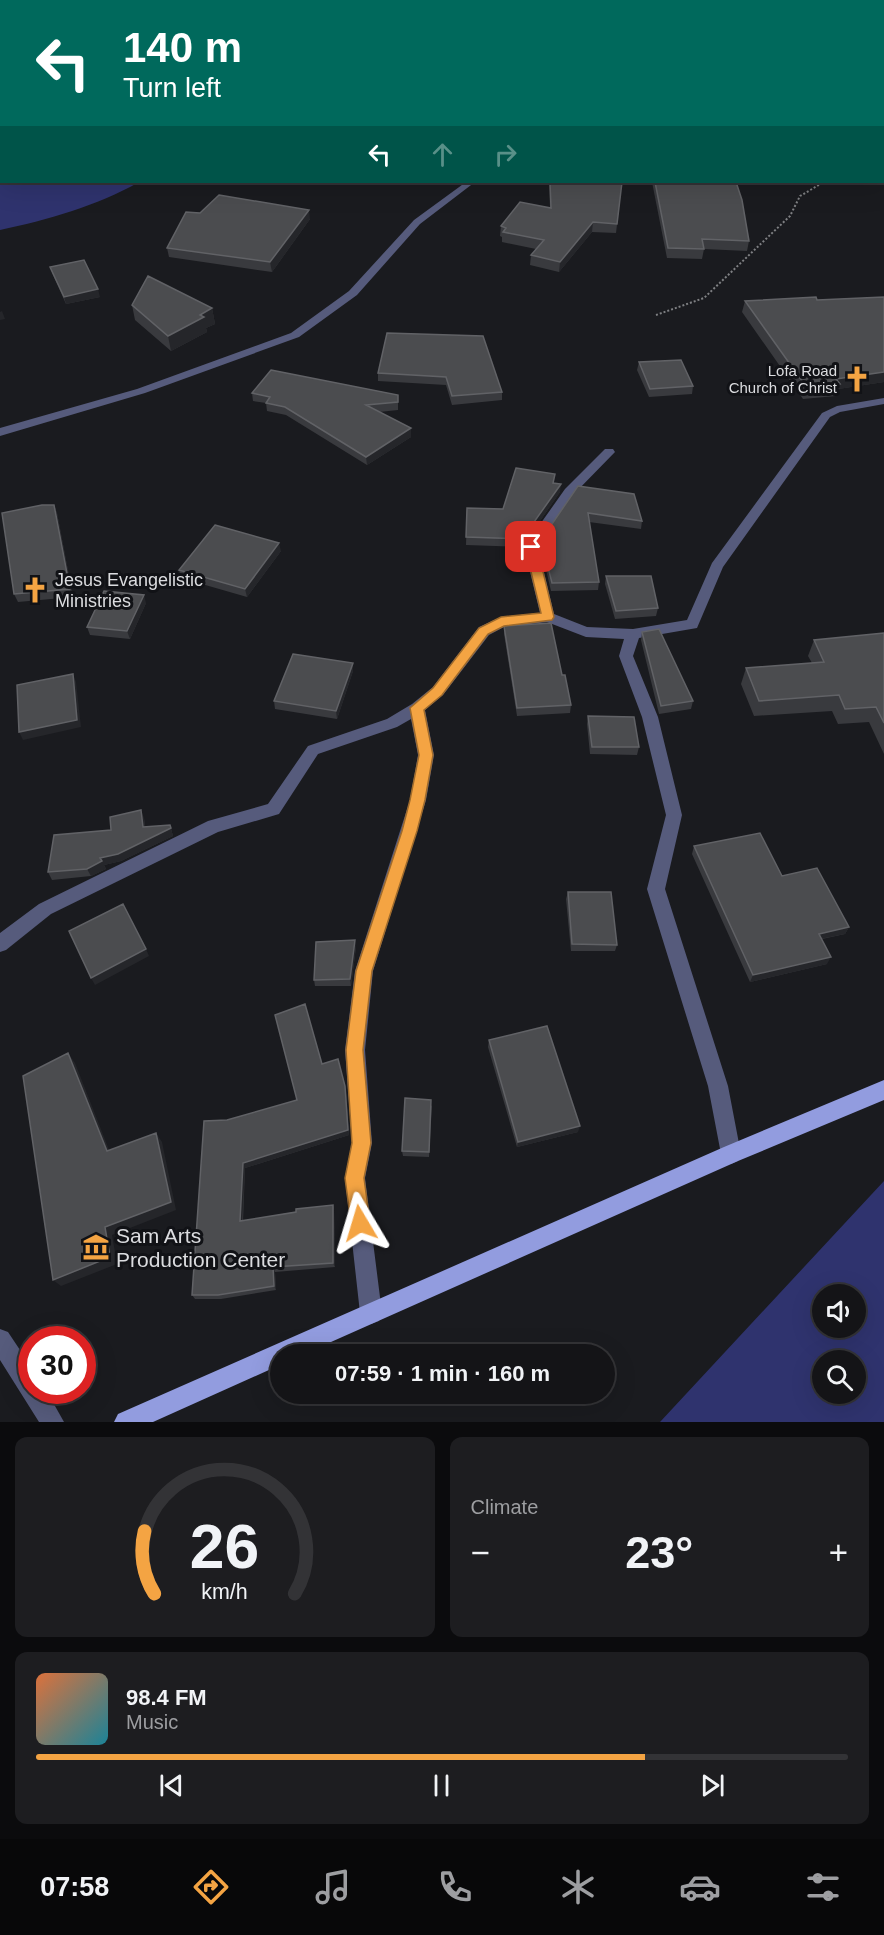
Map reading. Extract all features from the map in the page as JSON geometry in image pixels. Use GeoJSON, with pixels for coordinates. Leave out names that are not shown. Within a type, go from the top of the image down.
{"type":"FeatureCollection","features":[{"type":"Feature","properties":{"kind":"main road"},"geometry":{"type":"LineString","coordinates":[[126,1422],[731,1154],[884,1090]]}},
{"type":"Feature","properties":{"kind":"street"},"geometry":{"type":"LineString","coordinates":[[0,432],[141,391],[295,335],[353,293],[417,222],[470,183]]}},
{"type":"Feature","properties":{"kind":"street"},"geometry":{"type":"LineString","coordinates":[[0,944],[45,909],[214,826],[273,809],[314,750],[392,723],[417,708],[438,691],[484,631],[501,622],[548,617],[586,632],[633,634],[692,624],[717,566],[826,416],[837,409],[884,401]]}},
{"type":"Feature","properties":{"kind":"street"},"geometry":{"type":"LineString","coordinates":[[548,617],[531,547],[569,492],[609,452]]}},
{"type":"Feature","properties":{"kind":"street"},"geometry":{"type":"LineString","coordinates":[[633,634],[626,656],[650,717],[674,815],[656,889],[718,1086],[731,1154]]}},
{"type":"Feature","properties":{"kind":"street"},"geometry":{"type":"LineString","coordinates":[[371,1313],[355,1178],[362,1143],[355,1050],[364,971],[418,800],[426,755],[417,708]]}},
{"type":"Feature","properties":{"kind":"street"},"geometry":{"type":"LineString","coordinates":[[0,1340],[18,1368]]}},
{"type":"Feature","properties":{"kind":"street"},"geometry":{"type":"LineString","coordinates":[[41,1404],[52,1422]]}},
{"type":"Feature","properties":{"kind":"path"},"geometry":{"type":"LineString","coordinates":[[656,315],[704,298],[790,216],[800,196],[822,183]]}},
{"type":"Feature","properties":{"kind":"shaded area"},"geometry":{"type":"Polygon","coordinates":[[[0,183],[137,183],[123,191],[71,211],[0,230],[0,183]]]}},
{"type":"Feature","properties":{"kind":"shaded area"},"geometry":{"type":"Polygon","coordinates":[[[884,1181],[884,1422],[660,1422],[884,1181]]]}},
{"type":"Feature","properties":{"kind":"building"},"geometry":{"type":"Polygon","coordinates":[[[550,183],[622,183],[617,224],[593,222],[560,262],[531,255],[544,240],[503,232],[506,228],[501,226],[520,202],[551,208],[550,183]]]}},
{"type":"Feature","properties":{"kind":"building"},"geometry":{"type":"Polygon","coordinates":[[[655,183],[736,183],[742,200],[749,241],[702,239],[704,249],[668,248],[655,183]]]}},
{"type":"Feature","properties":{"kind":"building"},"geometry":{"type":"Polygon","coordinates":[[[219,195],[309,210],[270,262],[167,248],[186,212],[200,213],[219,195]]]}},
{"type":"Feature","properties":{"kind":"building"},"geometry":{"type":"Polygon","coordinates":[[[84,260],[98,289],[64,297],[50,267],[84,260]]]}},
{"type":"Feature","properties":{"kind":"building"},"geometry":{"type":"Polygon","coordinates":[[[148,276],[212,308],[200,315],[204,317],[168,336],[132,305],[148,276]]]}},
{"type":"Feature","properties":{"kind":"building"},"geometry":{"type":"Polygon","coordinates":[[[816,297],[817,300],[884,297],[884,372],[836,379],[840,384],[807,388],[745,301],[816,297]]]}},
{"type":"Feature","properties":{"kind":"building"},"geometry":{"type":"Polygon","coordinates":[[[387,333],[483,336],[502,392],[452,396],[446,377],[378,373],[387,333]]]}},
{"type":"Feature","properties":{"kind":"building"},"geometry":{"type":"Polygon","coordinates":[[[681,360],[693,386],[650,389],[639,362],[681,360]]]}},
{"type":"Feature","properties":{"kind":"building"},"geometry":{"type":"Polygon","coordinates":[[[271,370],[398,395],[398,402],[366,405],[411,428],[366,457],[285,407],[266,403],[270,397],[252,393],[271,370]]]}},
{"type":"Feature","properties":{"kind":"building"},"geometry":{"type":"Polygon","coordinates":[[[516,468],[555,474],[553,483],[561,484],[522,539],[466,537],[467,508],[503,509],[516,468]]]}},
{"type":"Feature","properties":{"kind":"building"},"geometry":{"type":"Polygon","coordinates":[[[578,486],[634,494],[642,521],[588,513],[599,582],[552,583],[541,540],[578,486]]]}},
{"type":"Feature","properties":{"kind":"building"},"geometry":{"type":"Polygon","coordinates":[[[42,505],[54,505],[70,589],[14,594],[2,513],[42,505]]]}},
{"type":"Feature","properties":{"kind":"building"},"geometry":{"type":"Polygon","coordinates":[[[215,525],[279,543],[245,589],[179,570],[215,525]]]}},
{"type":"Feature","properties":{"kind":"building"},"geometry":{"type":"Polygon","coordinates":[[[606,576],[651,576],[658,608],[616,611],[606,576]]]}},
{"type":"Feature","properties":{"kind":"building"},"geometry":{"type":"Polygon","coordinates":[[[104,591],[144,595],[127,631],[87,627],[104,591]]]}},
{"type":"Feature","properties":{"kind":"building"},"geometry":{"type":"Polygon","coordinates":[[[551,623],[571,705],[517,708],[504,626],[551,623]]]}},
{"type":"Feature","properties":{"kind":"building"},"geometry":{"type":"Polygon","coordinates":[[[659,629],[693,701],[661,706],[642,632],[659,629]]]}},
{"type":"Feature","properties":{"kind":"building"},"geometry":{"type":"Polygon","coordinates":[[[884,633],[884,723],[876,707],[845,709],[839,695],[759,701],[746,668],[824,662],[814,640],[884,633]]]}},
{"type":"Feature","properties":{"kind":"building"},"geometry":{"type":"Polygon","coordinates":[[[293,654],[353,663],[336,711],[274,701],[293,654]]]}},
{"type":"Feature","properties":{"kind":"building"},"geometry":{"type":"Polygon","coordinates":[[[73,674],[77,720],[19,732],[17,685],[73,674]]]}},
{"type":"Feature","properties":{"kind":"building"},"geometry":{"type":"Polygon","coordinates":[[[588,716],[634,717],[639,747],[592,747],[588,716]]]}},
{"type":"Feature","properties":{"kind":"building"},"geometry":{"type":"Polygon","coordinates":[[[141,810],[143,827],[170,825],[171,828],[118,854],[100,858],[102,861],[87,869],[48,872],[54,835],[111,830],[110,817],[141,810]]]}},
{"type":"Feature","properties":{"kind":"building"},"geometry":{"type":"Polygon","coordinates":[[[760,833],[782,876],[817,868],[849,927],[819,934],[831,957],[753,975],[694,846],[760,833]]]}},
{"type":"Feature","properties":{"kind":"building"},"geometry":{"type":"Polygon","coordinates":[[[568,892],[611,892],[617,945],[572,944],[568,892]]]}},
{"type":"Feature","properties":{"kind":"building"},"geometry":{"type":"Polygon","coordinates":[[[123,904],[146,949],[91,978],[69,931],[123,904]]]}},
{"type":"Feature","properties":{"kind":"building"},"geometry":{"type":"Polygon","coordinates":[[[355,940],[350,979],[314,980],[316,942],[355,940]]]}},
{"type":"Feature","properties":{"kind":"building"},"geometry":{"type":"Polygon","coordinates":[[[305,1004],[322,1064],[338,1059],[345,1086],[348,1130],[243,1163],[240,1221],[296,1212],[296,1209],[333,1205],[333,1263],[273,1267],[274,1286],[218,1295],[192,1295],[204,1121],[227,1120],[297,1100],[275,1015],[305,1004]]]}},
{"type":"Feature","properties":{"kind":"building"},"geometry":{"type":"Polygon","coordinates":[[[547,1026],[580,1126],[518,1142],[489,1040],[547,1026]]]}},
{"type":"Feature","properties":{"kind":"building"},"geometry":{"type":"Polygon","coordinates":[[[68,1053],[107,1151],[156,1133],[171,1202],[105,1227],[110,1257],[53,1280],[23,1076],[68,1053]]]}},
{"type":"Feature","properties":{"kind":"building"},"geometry":{"type":"Polygon","coordinates":[[[405,1098],[431,1100],[429,1152],[402,1151],[405,1098]]]}},
{"type":"Feature","properties":{"kind":"place","name":"Lofa Road Church of Christ"},"geometry":{"type":"Point","coordinates":[857,379]}},
{"type":"Feature","properties":{"kind":"place","name":"Jesus Evangelistic Ministries"},"geometry":{"type":"Point","coordinates":[35,590]}},
{"type":"Feature","properties":{"kind":"place","name":"Sam Arts Production Center"},"geometry":{"type":"Point","coordinates":[96,1247]}},
{"type":"Feature","properties":{"kind":"route"},"geometry":{"type":"LineString","coordinates":[[360,1223],[355,1178],[362,1143],[355,1050],[364,971],[418,800],[426,755],[417,708],[438,691],[484,631],[501,622],[548,617],[531,547]]}}]}
